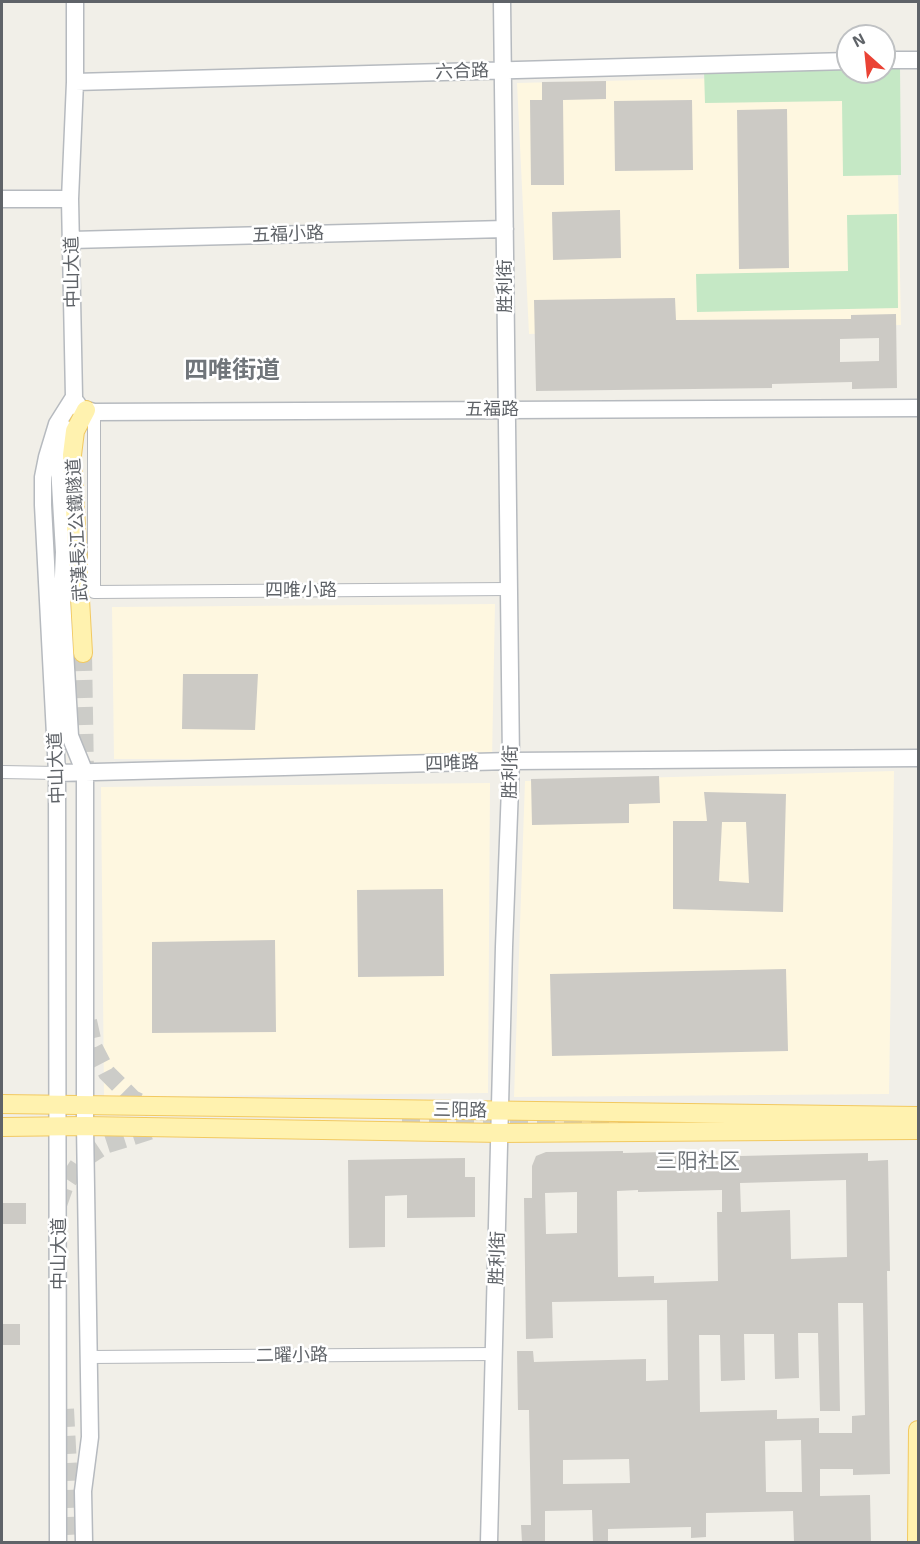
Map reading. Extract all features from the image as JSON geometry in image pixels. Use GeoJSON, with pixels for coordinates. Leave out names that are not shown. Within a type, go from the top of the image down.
{"type":"FeatureCollection","features":[{"type":"Feature","properties":{"kind":"main road","name":"武漢長江公鐵隧道"},"geometry":{"type":"LineString","coordinates":[[83,407],[75,431],[72,456],[83,653]]}},
{"type":"Feature","properties":{"kind":"main road","name":"三阳路"},"geometry":{"type":"LineString","coordinates":[[2,1104],[918,1116]]}},
{"type":"Feature","properties":{"kind":"main road","name":"三阳路"},"geometry":{"type":"LineString","coordinates":[[2,1127],[85,1126],[501,1134],[918,1131]]}},
{"type":"Feature","properties":{"kind":"main road"},"geometry":{"type":"LineString","coordinates":[[917,1542],[918,1430]]}},
{"type":"Feature","properties":{"kind":"street","name":"中山大道"},"geometry":{"type":"LineString","coordinates":[[75,2],[71,240],[94,592]]}},
{"type":"Feature","properties":{"kind":"street","name":"胜利街"},"geometry":{"type":"LineString","coordinates":[[489,1542],[511,761],[502,2]]}},
{"type":"Feature","properties":{"kind":"street"},"geometry":{"type":"LineString","coordinates":[[896,60],[918,60]]}},
{"type":"Feature","properties":{"kind":"street","name":"六合路"},"geometry":{"type":"LineString","coordinates":[[75,82],[836,61]]}},
{"type":"Feature","properties":{"kind":"street"},"geometry":{"type":"LineString","coordinates":[[2,199],[70,199]]}},
{"type":"Feature","properties":{"kind":"street","name":"五福小路"},"geometry":{"type":"LineString","coordinates":[[71,240],[505,229]]}},
{"type":"Feature","properties":{"kind":"street","name":"中山大道"},"geometry":{"type":"LineString","coordinates":[[58,1542],[57,773],[43,477],[57,424],[83,407]]}},
{"type":"Feature","properties":{"kind":"street","name":"中山大道"},"geometry":{"type":"LineString","coordinates":[[83,407],[62,440],[59,466],[64,552],[62,599],[70,736],[85,773],[85,1126],[90,1437],[83,1491],[84,1542]]}},
{"type":"Feature","properties":{"kind":"street","name":"五福路"},"geometry":{"type":"LineString","coordinates":[[83,407],[918,408]]}},
{"type":"Feature","properties":{"kind":"street","name":"四唯小路"},"geometry":{"type":"LineString","coordinates":[[94,592],[509,589]]}},
{"type":"Feature","properties":{"kind":"street","name":"四唯路"},"geometry":{"type":"LineString","coordinates":[[57,773],[511,761],[918,758]]}},
{"type":"Feature","properties":{"kind":"street"},"geometry":{"type":"LineString","coordinates":[[2,772],[57,773]]}},
{"type":"Feature","properties":{"kind":"street","name":"二曜小路"},"geometry":{"type":"LineString","coordinates":[[90,1357],[494,1354]]}},
{"type":"Feature","properties":{"kind":"shaded area"},"geometry":{"type":"Polygon","coordinates":[[[896,74],[901,325],[529,334],[517,83],[836,75],[836,84],[896,84],[896,74]]]}},
{"type":"Feature","properties":{"kind":"shaded area"},"geometry":{"type":"Polygon","coordinates":[[[495,604],[492,759],[114,759],[112,607],[495,604]]]}},
{"type":"Feature","properties":{"kind":"shaded area"},"geometry":{"type":"Polygon","coordinates":[[[894,771],[889,1094],[514,1097],[525,781],[894,771]]]}},
{"type":"Feature","properties":{"kind":"shaded area"},"geometry":{"type":"Polygon","coordinates":[[[490,783],[488,1093],[104,1097],[101,787],[490,783]]]}},
{"type":"Feature","properties":{"kind":"green space"},"geometry":{"type":"Polygon","coordinates":[[[896,67],[900,67],[901,175],[843,176],[842,101],[705,103],[704,70],[836,68],[836,84],[896,84],[896,67]]]}},
{"type":"Feature","properties":{"kind":"green space"},"geometry":{"type":"Polygon","coordinates":[[[897,214],[898,308],[697,312],[696,274],[848,271],[847,215],[897,214]]]}},
{"type":"Feature","properties":{"kind":"building"},"geometry":{"type":"Polygon","coordinates":[[[606,81],[606,99],[563,100],[564,185],[531,185],[530,100],[542,100],[542,82],[606,81]]]}},
{"type":"Feature","properties":{"kind":"building"},"geometry":{"type":"Polygon","coordinates":[[[692,100],[693,170],[615,171],[614,101],[692,100]]]}},
{"type":"Feature","properties":{"kind":"building"},"geometry":{"type":"Polygon","coordinates":[[[787,109],[789,268],[739,269],[737,110],[787,109]]]}},
{"type":"Feature","properties":{"kind":"building"},"geometry":{"type":"Polygon","coordinates":[[[620,210],[621,258],[553,260],[552,212],[620,210]]]}},
{"type":"Feature","properties":{"kind":"building"},"geometry":{"type":"Polygon","coordinates":[[[675,298],[676,320],[851,319],[851,315],[896,314],[897,388],[852,389],[852,382],[772,384],[772,388],[536,391],[534,300],[675,298]],[[879,338],[840,339],[840,362],[879,361],[879,338]]]}},
{"type":"Feature","properties":{"kind":"building"},"geometry":{"type":"Polygon","coordinates":[[[183,674],[258,674],[255,730],[182,729],[183,674]]]}},
{"type":"Feature","properties":{"kind":"building"},"geometry":{"type":"Polygon","coordinates":[[[659,776],[660,803],[629,804],[629,823],[532,825],[531,779],[659,776]]]}},
{"type":"Feature","properties":{"kind":"building"},"geometry":{"type":"Polygon","coordinates":[[[704,792],[786,794],[783,912],[673,909],[673,821],[707,821],[704,792]],[[722,822],[719,881],[749,883],[746,822],[722,822]]]}},
{"type":"Feature","properties":{"kind":"building"},"geometry":{"type":"Polygon","coordinates":[[[443,889],[444,976],[358,977],[357,890],[443,889]]]}},
{"type":"Feature","properties":{"kind":"building"},"geometry":{"type":"Polygon","coordinates":[[[275,940],[276,1032],[152,1033],[152,942],[275,940]]]}},
{"type":"Feature","properties":{"kind":"building"},"geometry":{"type":"Polygon","coordinates":[[[786,969],[788,1051],[552,1056],[550,974],[786,969]]]}},
{"type":"Feature","properties":{"kind":"building"},"geometry":{"type":"Polygon","coordinates":[[[708,1151],[708,1161],[740,1160],[740,1156],[868,1153],[868,1161],[888,1160],[890,1474],[853,1475],[853,1469],[820,1469],[820,1496],[870,1495],[871,1542],[794,1542],[793,1511],[706,1513],[706,1537],[691,1538],[691,1527],[608,1529],[608,1542],[593,1542],[592,1510],[545,1511],[545,1542],[522,1542],[521,1525],[531,1525],[529,1410],[518,1410],[517,1351],[533,1351],[534,1362],[646,1359],[646,1381],[668,1380],[667,1300],[552,1302],[553,1338],[526,1339],[524,1198],[532,1198],[532,1166],[536,1156],[546,1152],[708,1151]],[[846,1180],[740,1183],[741,1212],[790,1210],[791,1259],[847,1257],[846,1180]],[[722,1190],[617,1191],[618,1277],[654,1276],[654,1283],[718,1281],[717,1212],[722,1212],[722,1190]],[[577,1192],[545,1193],[546,1234],[577,1233],[577,1192]],[[838,1303],[840,1411],[820,1411],[818,1333],[798,1333],[799,1378],[775,1379],[774,1334],[744,1334],[745,1380],[721,1381],[720,1335],[699,1335],[700,1412],[777,1410],[777,1419],[819,1418],[819,1433],[852,1433],[852,1416],[865,1415],[863,1303],[838,1303]],[[801,1440],[765,1441],[766,1492],[802,1492],[801,1440]],[[629,1459],[563,1460],[563,1484],[630,1483],[629,1459]]]}},
{"type":"Feature","properties":{"kind":"building"},"geometry":{"type":"Polygon","coordinates":[[[465,1158],[465,1177],[475,1177],[475,1217],[407,1218],[407,1195],[385,1196],[385,1247],[349,1248],[348,1160],[465,1158]]]}},
{"type":"Feature","properties":{"kind":"building"},"geometry":{"type":"Polygon","coordinates":[[[2,1203],[26,1203],[26,1224],[2,1224],[2,1203]]]}},
{"type":"Feature","properties":{"kind":"building"},"geometry":{"type":"Polygon","coordinates":[[[2,1324],[20,1324],[20,1345],[2,1345],[2,1324]]]}},
{"type":"Feature","properties":{"kind":"tunnel"},"geometry":{"type":"LineString","coordinates":[[83,653],[85,775]]}},
{"type":"Feature","properties":{"kind":"tunnel"},"geometry":{"type":"LineString","coordinates":[[88,1021],[94,1048],[107,1073],[133,1099],[151,1108]]}},
{"type":"Feature","properties":{"kind":"tunnel"},"geometry":{"type":"LineString","coordinates":[[402,1123],[741,1123]]}},
{"type":"Feature","properties":{"kind":"tunnel"},"geometry":{"type":"LineString","coordinates":[[58,1205],[65,1185],[79,1164],[87,1157],[105,1145],[155,1129]]}},
{"type":"Feature","properties":{"kind":"tunnel"},"geometry":{"type":"LineString","coordinates":[[65,1409],[72,1542]]}},
{"type":"Feature","properties":{"kind":"district","name":"四唯街道"},"geometry":{"type":"Point","coordinates":[232,370]}},
{"type":"Feature","properties":{"kind":"district","name":"三阳社区"},"geometry":{"type":"Point","coordinates":[698,1161]}}]}
